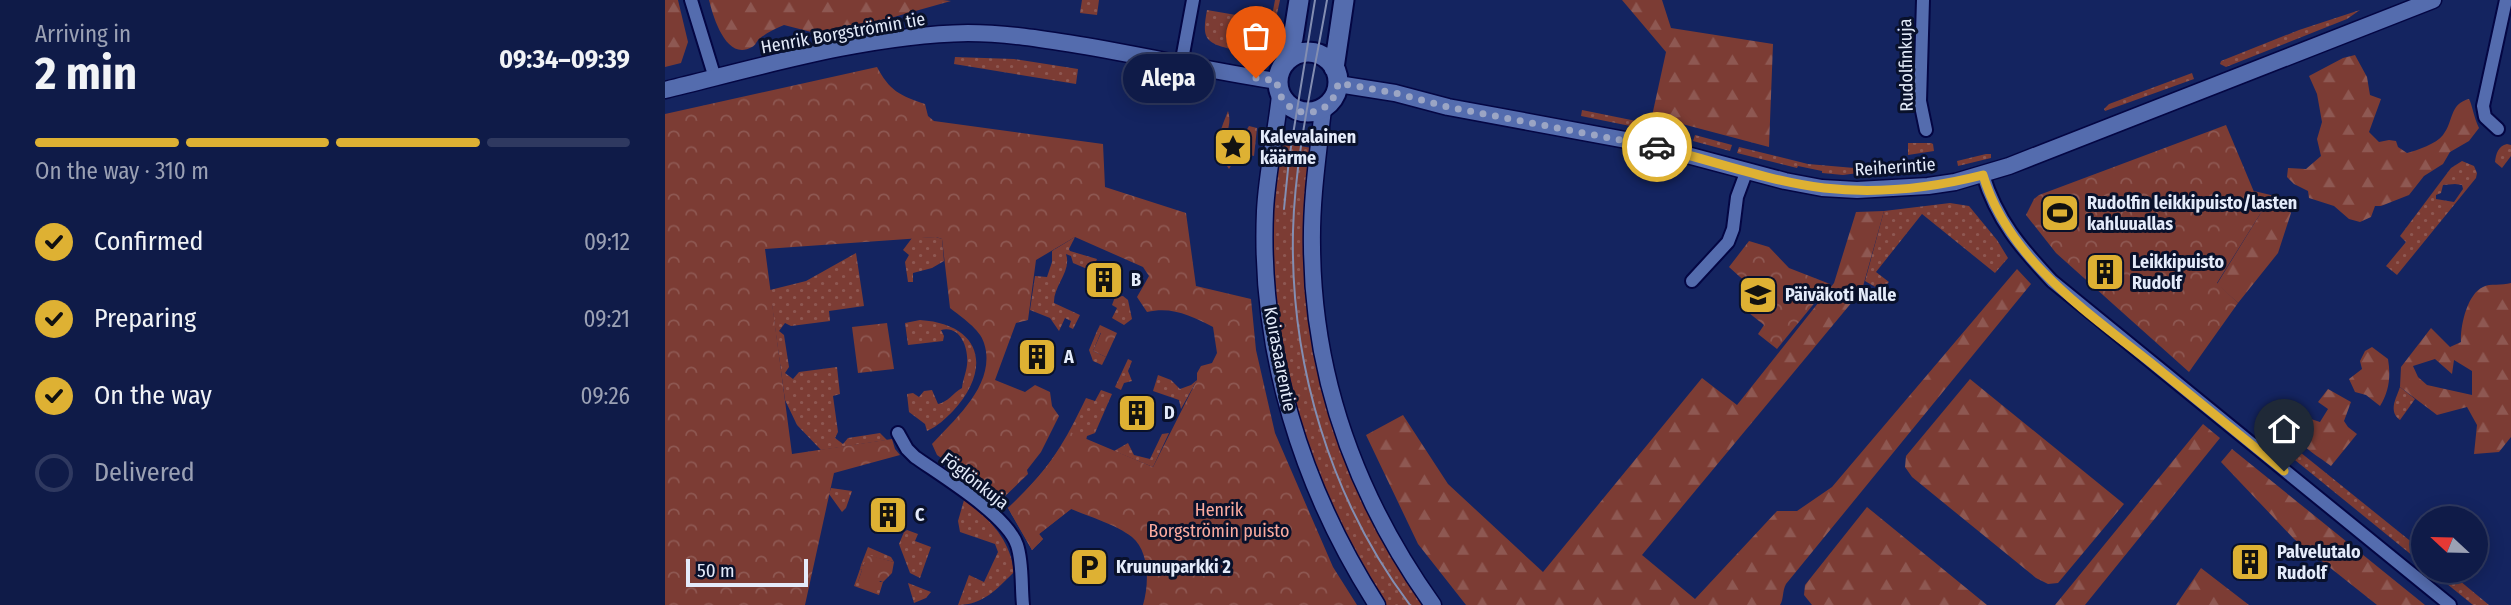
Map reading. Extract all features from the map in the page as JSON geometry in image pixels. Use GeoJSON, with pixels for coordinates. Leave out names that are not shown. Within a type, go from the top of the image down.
{"type":"FeatureCollection","features":[{"type":"Feature","properties":{"kind":"main road"},"geometry":{"type":"LineString","coordinates":[[1299,0],[1293,38],[1279,88],[1287,105],[1297,111],[1313,112],[1323,109],[1333,98],[1344,0]]}},
{"type":"Feature","properties":{"kind":"main road"},"geometry":{"type":"LineString","coordinates":[[1285,63],[1298,54],[1310,52],[1322,56],[1336,76]]}},
{"type":"Feature","properties":{"kind":"street"},"geometry":{"type":"LineString","coordinates":[[691,0],[715,78]]}},
{"type":"Feature","properties":{"kind":"street"},"geometry":{"type":"LineString","coordinates":[[1181,65],[1193,0]]}},
{"type":"Feature","properties":{"kind":"street","name":"Rudolfinkuja"},"geometry":{"type":"LineString","coordinates":[[1923,0],[1920,101],[1926,130]]}},
{"type":"Feature","properties":{"kind":"street","name":"Reiherintie"},"geometry":{"type":"LineString","coordinates":[[1336,76],[1448,107],[1642,144],[1822,188],[1857,190],[1928,186],[1983,175],[2433,0]]}},
{"type":"Feature","properties":{"kind":"street"},"geometry":{"type":"LineString","coordinates":[[2498,129],[2486,117],[2483,106],[2506,0]]}},
{"type":"Feature","properties":{"kind":"street","name":"Henrik Borgströmin tie"},"geometry":{"type":"LineString","coordinates":[[665,90],[867,44],[920,36],[968,33],[1049,40],[1161,59],[1279,88]]}},
{"type":"Feature","properties":{"kind":"street","name":"Koirasaarentie"},"geometry":{"type":"LineString","coordinates":[[1279,88],[1265,215],[1266,270],[1273,340],[1283,388],[1308,472],[1334,531],[1377,605]]}},
{"type":"Feature","properties":{"kind":"street"},"geometry":{"type":"LineString","coordinates":[[1323,109],[1315,165],[1312,246],[1321,357],[1343,436],[1382,524],[1433,605]]}},
{"type":"Feature","properties":{"kind":"street"},"geometry":{"type":"LineString","coordinates":[[1692,281],[1728,242],[1733,229],[1737,197],[1747,170]]}},
{"type":"Feature","properties":{"kind":"street"},"geometry":{"type":"LineString","coordinates":[[1983,175],[1993,205],[2003,222],[2025,252],[2052,281],[2450,605]]}},
{"type":"Feature","properties":{"kind":"street","name":"Föglönkuja"},"geometry":{"type":"LineString","coordinates":[[898,433],[915,457],[993,513],[1011,534],[1017,545],[1023,605]]}},
{"type":"Feature","properties":{"kind":"green space"},"geometry":{"type":"Polygon","coordinates":[[[665,0],[678,0],[688,42],[681,63],[665,67],[665,0]]]}},
{"type":"Feature","properties":{"kind":"green space"},"geometry":{"type":"Polygon","coordinates":[[[709,0],[951,1],[819,34],[784,25],[743,50],[728,43],[722,35],[709,0]]]}},
{"type":"Feature","properties":{"kind":"green space"},"geometry":{"type":"Polygon","coordinates":[[[1082,0],[1099,0],[1097,15],[1080,13],[1082,0]]]}},
{"type":"Feature","properties":{"kind":"green space"},"geometry":{"type":"Polygon","coordinates":[[[1275,0],[1280,0],[1272,37],[1259,53],[1222,47],[1207,37],[1207,10],[1271,21],[1275,0]]]}},
{"type":"Feature","properties":{"kind":"green space"},"geometry":{"type":"Polygon","coordinates":[[[1622,0],[1662,0],[1671,28],[1773,44],[1769,147],[1652,116],[1666,52],[1622,0]]]}},
{"type":"Feature","properties":{"kind":"green space"},"geometry":{"type":"Polygon","coordinates":[[[2360,10],[2347,19],[2226,67],[2220,64],[2221,61],[2299,30],[2360,10]]]}},
{"type":"Feature","properties":{"kind":"green space"},"geometry":{"type":"Polygon","coordinates":[[[2355,55],[2367,77],[2370,95],[2381,99],[2369,132],[2379,142],[2396,141],[2398,147],[2407,153],[2427,146],[2443,135],[2455,109],[2469,99],[2479,128],[2469,141],[2450,152],[2443,164],[2424,176],[2409,195],[2375,206],[2371,217],[2360,222],[2349,219],[2334,206],[2309,198],[2308,191],[2287,177],[2288,168],[2306,169],[2321,156],[2317,139],[2322,122],[2317,94],[2309,76],[2343,58],[2355,55]]]}},
{"type":"Feature","properties":{"kind":"green space"},"geometry":{"type":"Polygon","coordinates":[[[955,57],[1014,59],[1078,69],[1076,84],[954,64],[955,57]]]}},
{"type":"Feature","properties":{"kind":"green space","name":"Henrik Borgströmin puisto"},"geometry":{"type":"Polygon","coordinates":[[[877,67],[896,91],[925,104],[928,116],[934,121],[1103,144],[1105,187],[1186,213],[1196,286],[1251,299],[1256,350],[1275,433],[1333,567],[1357,605],[1143,605],[1147,569],[1138,543],[1119,529],[1071,509],[1039,534],[1043,539],[1032,550],[1008,508],[1042,472],[1070,432],[1153,467],[1197,380],[1197,373],[1201,366],[1212,363],[1217,353],[1213,327],[1173,311],[1147,312],[1137,297],[1149,276],[1143,267],[1075,237],[1036,260],[1028,320],[1016,323],[995,380],[1025,392],[1035,385],[1050,392],[1052,406],[1059,416],[1041,452],[1027,470],[1028,474],[1001,500],[937,455],[932,444],[972,399],[985,372],[986,358],[984,343],[979,333],[950,308],[942,239],[936,237],[765,249],[792,454],[892,439],[900,455],[834,473],[805,605],[665,605],[665,114],[877,67]]]}},
{"type":"Feature","properties":{"kind":"green space"},"geometry":{"type":"Polygon","coordinates":[[[2192,73],[2194,79],[2105,111],[2104,109],[2109,104],[2192,73]]]}},
{"type":"Feature","properties":{"kind":"green space"},"geometry":{"type":"Polygon","coordinates":[[[1582,110],[1651,124],[1650,130],[1581,116],[1582,110]]]}},
{"type":"Feature","properties":{"kind":"green space"},"geometry":{"type":"Polygon","coordinates":[[[1228,111],[1226,147],[1232,164],[1229,169],[1219,147],[1228,111]]]}},
{"type":"Feature","properties":{"kind":"green space"},"geometry":{"type":"Polygon","coordinates":[[[2226,125],[2262,211],[2217,283],[2238,303],[2189,372],[2056,253],[2026,215],[2039,195],[2226,125]]]}},
{"type":"Feature","properties":{"kind":"green space"},"geometry":{"type":"Polygon","coordinates":[[[1249,126],[1257,128],[1254,156],[1250,155],[1246,131],[1249,126]]]}},
{"type":"Feature","properties":{"kind":"green space"},"geometry":{"type":"Polygon","coordinates":[[[1695,135],[1732,145],[1730,151],[1693,141],[1695,135]]]}},
{"type":"Feature","properties":{"kind":"green space"},"geometry":{"type":"Polygon","coordinates":[[[1282,143],[1312,148],[1325,389],[1427,605],[1383,605],[1320,489],[1282,363],[1270,258],[1274,179],[1282,143]]]}},
{"type":"Feature","properties":{"kind":"green space"},"geometry":{"type":"Polygon","coordinates":[[[1908,143],[1931,143],[1934,151],[1908,155],[1908,143]]]}},
{"type":"Feature","properties":{"kind":"green space"},"geometry":{"type":"Polygon","coordinates":[[[2511,145],[2511,156],[2502,168],[2495,162],[2496,156],[2500,148],[2511,145]]]}},
{"type":"Feature","properties":{"kind":"green space"},"geometry":{"type":"Polygon","coordinates":[[[1739,147],[1808,164],[1866,169],[1866,172],[1843,175],[1822,173],[1737,153],[1739,147]]]}},
{"type":"Feature","properties":{"kind":"green space"},"geometry":{"type":"Polygon","coordinates":[[[1991,154],[1991,158],[1958,166],[1957,161],[1991,154]]]}},
{"type":"Feature","properties":{"kind":"green space"},"geometry":{"type":"Polygon","coordinates":[[[2462,161],[2474,166],[2476,178],[2397,275],[2386,266],[2406,242],[2400,236],[2451,168],[2462,161]],[[2443,185],[2436,199],[2454,202],[2463,189],[2462,185],[2443,185]]]}},
{"type":"Feature","properties":{"kind":"green space"},"geometry":{"type":"Polygon","coordinates":[[[2254,191],[2279,197],[2291,213],[2278,253],[2238,303],[2217,284],[2262,211],[2254,191]]]}},
{"type":"Feature","properties":{"kind":"green space"},"geometry":{"type":"Polygon","coordinates":[[[1950,203],[1969,206],[1997,240],[2008,258],[1995,273],[1922,214],[1876,272],[1889,282],[1877,288],[1865,281],[1884,211],[1950,203]]]}},
{"type":"Feature","properties":{"kind":"green space"},"geometry":{"type":"Polygon","coordinates":[[[1884,211],[1862,290],[1642,555],[1695,599],[1777,511],[1797,511],[1832,487],[2017,269],[2031,284],[1786,584],[1780,605],[1466,605],[1418,544],[1366,435],[1403,415],[1448,484],[1543,572],[1702,378],[1737,405],[1834,283],[1856,212],[1884,211]]]}},
{"type":"Feature","properties":{"kind":"green space"},"geometry":{"type":"Polygon","coordinates":[[[1075,237],[1070,251],[1097,259],[1092,271],[1073,263],[1071,256],[1066,254],[1067,266],[1054,303],[1080,315],[1073,329],[1069,327],[1071,321],[1065,318],[1059,331],[1050,318],[1030,310],[1035,276],[1047,277],[1052,251],[1075,237]]]}},
{"type":"Feature","properties":{"kind":"green space"},"geometry":{"type":"Polygon","coordinates":[[[912,238],[942,239],[944,261],[932,268],[913,273],[913,282],[908,282],[905,262],[909,255],[903,250],[912,238]]]}},
{"type":"Feature","properties":{"kind":"green space"},"geometry":{"type":"Polygon","coordinates":[[[1749,241],[1769,247],[1789,268],[1830,284],[1777,349],[1758,334],[1764,325],[1744,309],[1753,297],[1750,286],[1729,267],[1749,241]]]}},
{"type":"Feature","properties":{"kind":"green space"},"geometry":{"type":"Polygon","coordinates":[[[856,253],[864,306],[829,311],[830,321],[791,326],[785,323],[779,331],[784,335],[789,367],[785,373],[793,379],[799,372],[837,367],[840,394],[833,396],[838,432],[835,438],[843,444],[848,438],[880,433],[887,440],[821,450],[797,425],[785,400],[772,305],[766,304],[770,290],[806,281],[856,253]]]}},
{"type":"Feature","properties":{"kind":"green space"},"geometry":{"type":"Polygon","coordinates":[[[2511,283],[2511,437],[2499,452],[2474,454],[2477,425],[2467,407],[2437,415],[2400,387],[2401,367],[2431,328],[2450,347],[2461,342],[2463,320],[2477,291],[2486,286],[2511,283]],[[2435,359],[2413,366],[2418,377],[2427,385],[2472,395],[2472,371],[2454,360],[2452,374],[2435,359]]]}},
{"type":"Feature","properties":{"kind":"green space"},"geometry":{"type":"Polygon","coordinates":[[[1123,296],[1128,300],[1132,319],[1124,325],[1112,318],[1117,308],[1112,305],[1115,297],[1123,296]]]}},
{"type":"Feature","properties":{"kind":"green space"},"geometry":{"type":"Polygon","coordinates":[[[920,320],[941,323],[957,330],[968,339],[976,364],[966,395],[947,417],[927,431],[925,424],[909,412],[907,394],[913,393],[919,397],[924,391],[932,390],[938,404],[945,401],[962,388],[967,359],[965,346],[959,335],[948,329],[941,330],[943,341],[908,345],[905,323],[920,320]]]}},
{"type":"Feature","properties":{"kind":"green space"},"geometry":{"type":"Polygon","coordinates":[[[887,323],[894,369],[858,373],[852,327],[887,323]]]}},
{"type":"Feature","properties":{"kind":"green space"},"geometry":{"type":"Polygon","coordinates":[[[1100,325],[1117,333],[1106,357],[1093,351],[1101,333],[1097,331],[1100,325]]]}},
{"type":"Feature","properties":{"kind":"green space"},"geometry":{"type":"Polygon","coordinates":[[[1097,331],[1101,332],[1093,351],[1106,357],[1102,365],[1093,361],[1089,350],[1097,331]]]}},
{"type":"Feature","properties":{"kind":"green space"},"geometry":{"type":"Polygon","coordinates":[[[2372,347],[2388,359],[2389,365],[2387,389],[2380,406],[2366,395],[2355,392],[2349,379],[2362,369],[2360,361],[2365,351],[2372,347]]]}},
{"type":"Feature","properties":{"kind":"green space"},"geometry":{"type":"Polygon","coordinates":[[[1128,359],[1132,361],[1128,371],[1132,381],[1124,383],[1121,390],[1115,387],[1128,359]]]}},
{"type":"Feature","properties":{"kind":"green space"},"geometry":{"type":"Polygon","coordinates":[[[1158,375],[1171,380],[1180,389],[1197,380],[1181,409],[1179,400],[1153,391],[1158,375]]]}},
{"type":"Feature","properties":{"kind":"green space"},"geometry":{"type":"Polygon","coordinates":[[[1970,379],[2124,504],[2058,583],[2048,584],[2036,578],[1912,477],[1905,467],[1906,456],[1970,379]]]}},
{"type":"Feature","properties":{"kind":"green space"},"geometry":{"type":"Polygon","coordinates":[[[2400,387],[2415,399],[2400,420],[2394,409],[2400,387]]]}},
{"type":"Feature","properties":{"kind":"green space"},"geometry":{"type":"Polygon","coordinates":[[[2328,389],[2351,402],[2344,421],[2357,434],[2331,466],[2302,444],[2294,425],[2302,416],[2320,422],[2328,409],[2318,402],[2328,389]]]}},
{"type":"Feature","properties":{"kind":"green space"},"geometry":{"type":"Polygon","coordinates":[[[1101,390],[1112,394],[1095,433],[1087,436],[1071,509],[1039,534],[1043,539],[1032,550],[1008,508],[1034,482],[1053,457],[1086,398],[1095,401],[1101,390]]]}},
{"type":"Feature","properties":{"kind":"green space"},"geometry":{"type":"Polygon","coordinates":[[[2203,424],[2220,438],[2085,605],[2055,605],[2203,424]]]}},
{"type":"Feature","properties":{"kind":"green space"},"geometry":{"type":"Polygon","coordinates":[[[1169,433],[1153,467],[1114,451],[1128,443],[1134,455],[1150,459],[1162,434],[1169,433]]]}},
{"type":"Feature","properties":{"kind":"green space"},"geometry":{"type":"Polygon","coordinates":[[[2285,443],[2290,444],[2411,542],[2411,554],[2279,447],[2285,443]]]}},
{"type":"Feature","properties":{"kind":"green space"},"geometry":{"type":"Polygon","coordinates":[[[2232,449],[2425,605],[2377,605],[2294,539],[2221,462],[2232,449]]]}},
{"type":"Feature","properties":{"kind":"green space"},"geometry":{"type":"Polygon","coordinates":[[[831,488],[852,491],[842,512],[829,494],[831,488]]]}},
{"type":"Feature","properties":{"kind":"green space"},"geometry":{"type":"Polygon","coordinates":[[[964,500],[997,531],[1008,550],[1014,572],[982,599],[958,605],[969,575],[984,582],[998,552],[995,544],[960,532],[958,521],[964,500]]]}},
{"type":"Feature","properties":{"kind":"green space"},"geometry":{"type":"Polygon","coordinates":[[[1867,507],[1987,605],[1812,605],[1804,595],[1805,585],[1867,507]]]}},
{"type":"Feature","properties":{"kind":"green space"},"geometry":{"type":"Polygon","coordinates":[[[907,530],[918,534],[915,541],[931,547],[920,578],[910,573],[899,544],[907,530]]]}},
{"type":"Feature","properties":{"kind":"green space"},"geometry":{"type":"Polygon","coordinates":[[[868,547],[891,557],[894,562],[869,556],[863,566],[861,565],[868,547]]]}},
{"type":"Feature","properties":{"kind":"green space"},"geometry":{"type":"Polygon","coordinates":[[[868,555],[894,562],[892,573],[883,582],[880,581],[876,589],[858,582],[861,565],[863,566],[868,555]]]}},
{"type":"Feature","properties":{"kind":"green space"},"geometry":{"type":"Polygon","coordinates":[[[2201,568],[2249,605],[2176,605],[2201,568]]]}},
{"type":"Feature","properties":{"kind":"green space"},"geometry":{"type":"Polygon","coordinates":[[[860,569],[862,570],[858,582],[883,582],[879,595],[854,586],[860,569]]]}},
{"type":"Feature","properties":{"kind":"green space"},"geometry":{"type":"Polygon","coordinates":[[[908,583],[931,592],[926,598],[914,603],[908,583]]]}},
{"type":"Feature","properties":{"kind":"green space"},"geometry":{"type":"Polygon","coordinates":[[[2446,583],[2462,583],[2489,605],[2473,605],[2446,583]]]}},
{"type":"Feature","properties":{"kind":"shaded area","name":"Rudolfin leikkipuisto/lasten kahluuallas"},"geometry":{"type":"Polygon","coordinates":[[[2060,203],[2067,206],[2070,213],[2067,220],[2060,223],[2053,220],[2050,213],[2053,206],[2060,203]]]}},
{"type":"Feature","properties":{"kind":"tram line"},"geometry":{"type":"LineString","coordinates":[[1284,209],[1289,159],[1315,0]]}},
{"type":"Feature","properties":{"kind":"tram line"},"geometry":{"type":"LineString","coordinates":[[1327,0],[1297,173],[1293,231],[1299,330],[1320,428],[1337,475],[1382,564],[1410,605]]}},
{"type":"Feature","properties":{"kind":"way so far"},"geometry":{"type":"LineString","coordinates":[[1256,78],[1277,81],[1283,100],[1297,111],[1313,112],[1323,109],[1333,98],[1338,83],[1657,147]]}},
{"type":"Feature","properties":{"kind":"place","name":"Alepa"},"geometry":{"type":"Point","coordinates":[1256,78]}},
{"type":"Feature","properties":{"kind":"place","name":"Kalevalainen käärme"},"geometry":{"type":"Point","coordinates":[1233,147]}},
{"type":"Feature","properties":{"kind":"place","name":"Rudolfin leikkipuisto/lasten kahluuallas"},"geometry":{"type":"Point","coordinates":[2060,213]}},
{"type":"Feature","properties":{"kind":"place","name":"Leikkipuisto Rudolf"},"geometry":{"type":"Point","coordinates":[2105,272]}},
{"type":"Feature","properties":{"kind":"place","name":"B"},"geometry":{"type":"Point","coordinates":[1104,280]}},
{"type":"Feature","properties":{"kind":"place","name":"Päiväkoti Nalle"},"geometry":{"type":"Point","coordinates":[1758,295]}},
{"type":"Feature","properties":{"kind":"place","name":"A"},"geometry":{"type":"Point","coordinates":[1037,357]}},
{"type":"Feature","properties":{"kind":"place","name":"D"},"geometry":{"type":"Point","coordinates":[1137,413]}},
{"type":"Feature","properties":{"kind":"place","name":"C"},"geometry":{"type":"Point","coordinates":[888,515]}},
{"type":"Feature","properties":{"kind":"place","name":"Palvelutalo Rudolf"},"geometry":{"type":"Point","coordinates":[2250,562]}},
{"type":"Feature","properties":{"kind":"place","name":"Kruunuparkki 2"},"geometry":{"type":"Point","coordinates":[1089,567]}},
{"type":"Feature","properties":{"kind":"route"},"geometry":{"type":"LineString","coordinates":[[1657,147],[1785,181],[1822,188],[1857,190],[1928,186],[1983,175],[1993,205],[2015,240],[2052,281],[2284,471]]}}]}
